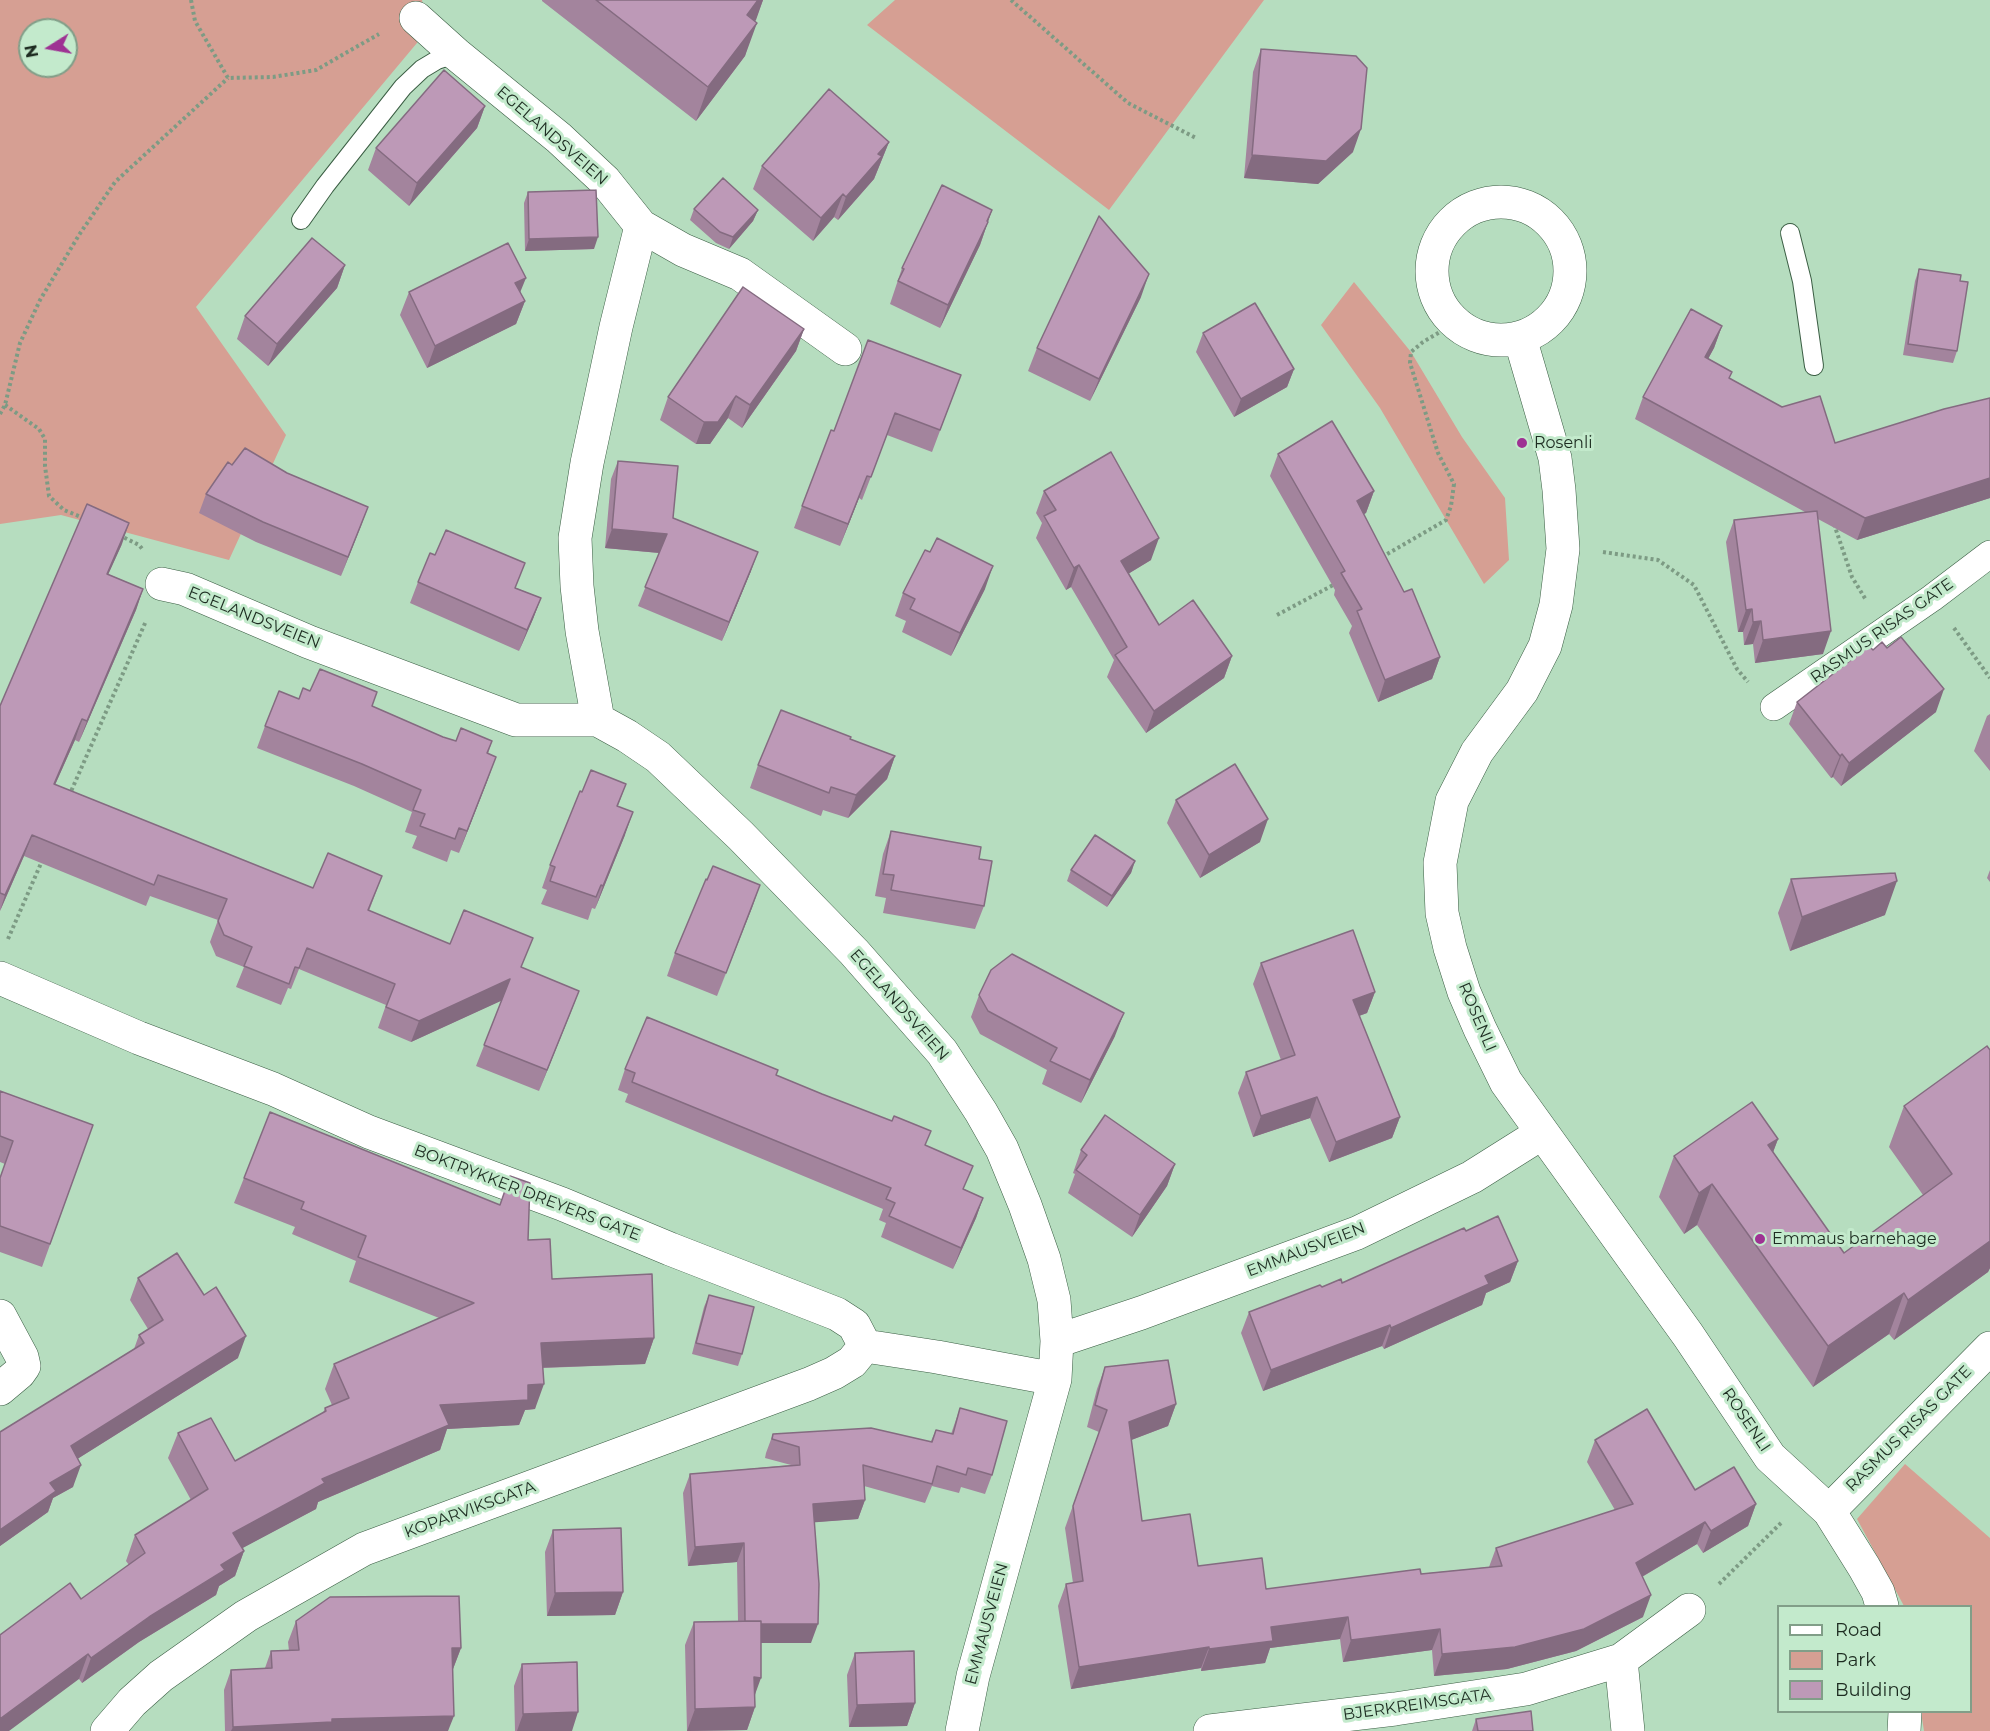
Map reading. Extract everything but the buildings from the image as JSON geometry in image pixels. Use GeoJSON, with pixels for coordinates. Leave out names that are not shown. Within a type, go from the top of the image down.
{"type":"FeatureCollection","features":[{"type":"Feature","properties":{"kind":"street","name":"EGELANDSVEIEN"},"geometry":{"type":"LineString","coordinates":[[416,18],[456,54],[559,138],[605,181],[641,226],[683,250],[740,274],[845,349]]}},
{"type":"Feature","properties":{"kind":"street"},"geometry":{"type":"LineString","coordinates":[[1510,201],[1531,207],[1547,218],[1565,242],[1571,271],[1564,300],[1546,324],[1520,338],[1498,340],[1474,335],[1455,323],[1437,300],[1431,272],[1437,243],[1454,219],[1478,204],[1510,201]]}},
{"type":"Feature","properties":{"kind":"street"},"geometry":{"type":"LineString","coordinates":[[598,720],[577,586],[575,538],[587,463],[616,327],[641,226]]}},
{"type":"Feature","properties":{"kind":"street","name":"ROSENLI"},"geometry":{"type":"LineString","coordinates":[[1520,338],[1555,458],[1563,549],[1556,605],[1545,646],[1522,691],[1478,752],[1452,801],[1440,863],[1442,913],[1450,948],[1464,992],[1506,1082],[1654,1287],[1770,1457],[1819,1501],[1864,1567],[1878,1592],[1882,1605]]}},
{"type":"Feature","properties":{"kind":"street","name":"RASMUS RISAS GATE"},"geometry":{"type":"LineString","coordinates":[[1774,707],[1932,598],[1990,554]]}},
{"type":"Feature","properties":{"kind":"street","name":"EGELANDSVEIEN"},"geometry":{"type":"LineString","coordinates":[[162,584],[185,589],[309,642],[516,720],[598,720],[658,757],[741,836],[854,952],[942,1052],[981,1112],[1002,1149],[1044,1259],[1054,1300],[1057,1341],[1055,1379]]}},
{"type":"Feature","properties":{"kind":"street","name":"BOKTRYKKER DREYERS GATE"},"geometry":{"type":"LineString","coordinates":[[2,963],[139,1038],[273,1089],[369,1132],[562,1204],[837,1314],[854,1325],[865,1346]]}},
{"type":"Feature","properties":{"kind":"street","name":"EMMAUSVEIEN"},"geometry":{"type":"LineString","coordinates":[[1057,1341],[1141,1314],[1356,1233],[1472,1177],[1542,1133]]}},
{"type":"Feature","properties":{"kind":"street"},"geometry":{"type":"LineString","coordinates":[[0,1316],[22,1357],[24,1366],[0,1389]]}},
{"type":"Feature","properties":{"kind":"street"},"geometry":{"type":"LineString","coordinates":[[865,1346],[1055,1379]]}},
{"type":"Feature","properties":{"kind":"street","name":"KOPARVIKSGATA"},"geometry":{"type":"LineString","coordinates":[[108,1731],[132,1702],[161,1676],[246,1617],[364,1549],[809,1384],[852,1362],[865,1346]]}},
{"type":"Feature","properties":{"kind":"street","name":"RASMUS RISAS GATE"},"geometry":{"type":"LineString","coordinates":[[1819,1501],[1990,1348]]}},
{"type":"Feature","properties":{"kind":"street","name":"EMMAUSVEIEN"},"geometry":{"type":"LineString","coordinates":[[962,1731],[973,1676],[1055,1379]]}},
{"type":"Feature","properties":{"kind":"street","name":"BJERKREIMSGATA"},"geometry":{"type":"LineString","coordinates":[[1210,1731],[1395,1709],[1526,1689],[1621,1660],[1689,1610]]}},
{"type":"Feature","properties":{"kind":"street"},"geometry":{"type":"LineString","coordinates":[[1621,1660],[1628,1731]]}},
{"type":"Feature","properties":{"kind":"street"},"geometry":{"type":"LineString","coordinates":[[1904,1731],[1905,1713]]}},
{"type":"Feature","properties":{"kind":"lane"},"geometry":{"type":"LineString","coordinates":[[301,220],[403,87],[422,69],[437,60],[456,54]]}},
{"type":"Feature","properties":{"kind":"lane"},"geometry":{"type":"LineString","coordinates":[[1790,233],[1802,281],[1814,366]]}},
{"type":"Feature","properties":{"kind":"path"},"geometry":{"type":"LineString","coordinates":[[191,0],[195,21],[228,78]]}},
{"type":"Feature","properties":{"kind":"path"},"geometry":{"type":"LineString","coordinates":[[1011,0],[1128,103],[1196,138]]}},
{"type":"Feature","properties":{"kind":"path"},"geometry":{"type":"LineString","coordinates":[[0,414],[5,405],[20,343],[40,300],[115,182],[228,78],[273,77],[316,70],[372,38],[416,18]]}},
{"type":"Feature","properties":{"kind":"path"},"geometry":{"type":"LineString","coordinates":[[1376,561],[1446,520],[1451,506],[1454,484],[1438,453],[1410,363],[1411,352],[1455,323]]}},
{"type":"Feature","properties":{"kind":"path"},"geometry":{"type":"LineString","coordinates":[[5,405],[39,429],[45,440],[45,466],[49,496],[64,510],[88,520]]}},
{"type":"Feature","properties":{"kind":"path"},"geometry":{"type":"LineString","coordinates":[[1834,523],[1852,577],[1872,612],[1877,634]]}},
{"type":"Feature","properties":{"kind":"path"},"geometry":{"type":"LineString","coordinates":[[65,806],[162,584],[139,545],[118,535]]}},
{"type":"Feature","properties":{"kind":"path"},"geometry":{"type":"LineString","coordinates":[[1602,552],[1658,560],[1694,585],[1737,669],[1756,693],[1774,707]]}},
{"type":"Feature","properties":{"kind":"path"},"geometry":{"type":"LineString","coordinates":[[1277,615],[1339,582]]}},
{"type":"Feature","properties":{"kind":"path"},"geometry":{"type":"LineString","coordinates":[[1932,598],[1990,678]]}},
{"type":"Feature","properties":{"kind":"path"},"geometry":{"type":"LineString","coordinates":[[2,963],[43,856]]}},
{"type":"Feature","properties":{"kind":"path"},"geometry":{"type":"LineString","coordinates":[[1689,1610],[1761,1544],[1819,1501]]}},
{"type":"Feature","properties":{"kind":"green space"},"geometry":{"type":"Polygon","coordinates":[[[0,0],[422,0],[427,31],[196,307],[286,435],[229,560],[61,515],[0,524],[0,0]]]}},
{"type":"Feature","properties":{"kind":"green space"},"geometry":{"type":"Polygon","coordinates":[[[895,0],[1264,0],[1109,210],[867,25],[895,0]]]}},
{"type":"Feature","properties":{"kind":"green space"},"geometry":{"type":"Polygon","coordinates":[[[1354,282],[1411,352],[1462,437],[1505,498],[1509,560],[1484,584],[1380,408],[1321,325],[1354,282]]]}},
{"type":"Feature","properties":{"kind":"green space"},"geometry":{"type":"Polygon","coordinates":[[[1905,1464],[1990,1538],[1990,1731],[1924,1731],[1921,1713],[1972,1713],[1972,1605],[1903,1605],[1857,1519],[1905,1464]]]}},
{"type":"Feature","properties":{"kind":"place","name":"Rosenli"},"geometry":{"type":"Point","coordinates":[1522,443]}},
{"type":"Feature","properties":{"kind":"place","name":"Emmaus barnehage"},"geometry":{"type":"Point","coordinates":[1760,1239]}}]}
